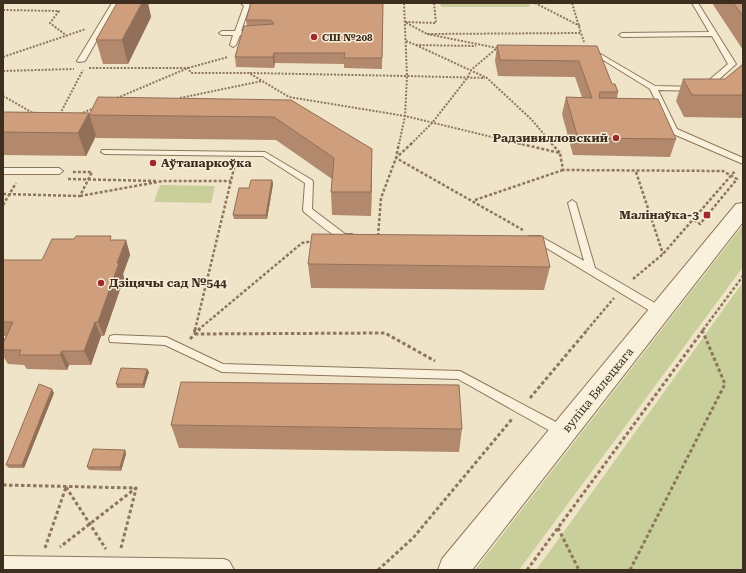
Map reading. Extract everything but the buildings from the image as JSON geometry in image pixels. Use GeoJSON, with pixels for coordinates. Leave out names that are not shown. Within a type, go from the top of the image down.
{"type":"FeatureCollection","features":[{"type":"Feature","properties":{"kind":"street","name":"вуліца Бялецкага"},"geometry":{"type":"LineString","coordinates":[[453,570],[743,209]]}},
{"type":"Feature","properties":{"kind":"lane"},"geometry":{"type":"LineString","coordinates":[[81,61],[115,3]]}},
{"type":"Feature","properties":{"kind":"lane"},"geometry":{"type":"LineString","coordinates":[[233,45],[247,5],[244,3]]}},
{"type":"Feature","properties":{"kind":"lane"},"geometry":{"type":"LineString","coordinates":[[582,48],[652,88],[703,89],[732,64],[695,3]]}},
{"type":"Feature","properties":{"kind":"lane"},"geometry":{"type":"LineString","coordinates":[[222,33],[265,33]]}},
{"type":"Feature","properties":{"kind":"lane"},"geometry":{"type":"LineString","coordinates":[[622,35],[714,34]]}},
{"type":"Feature","properties":{"kind":"lane"},"geometry":{"type":"LineString","coordinates":[[652,88],[658,107],[674,131],[741,164]]}},
{"type":"Feature","properties":{"kind":"lane"},"geometry":{"type":"LineString","coordinates":[[105,152],[265,154],[309,182],[307,210],[343,237],[378,237]]}},
{"type":"Feature","properties":{"kind":"lane"},"geometry":{"type":"LineString","coordinates":[[3,171],[58,171]]}},
{"type":"Feature","properties":{"kind":"lane"},"geometry":{"type":"LineString","coordinates":[[572,204],[591,270]]}},
{"type":"Feature","properties":{"kind":"lane"},"geometry":{"type":"LineString","coordinates":[[521,238],[537,238],[661,312]]}},
{"type":"Feature","properties":{"kind":"lane"},"geometry":{"type":"LineString","coordinates":[[114,339],[166,341],[222,368],[460,375],[564,433]]}},
{"type":"Feature","properties":{"kind":"lane"},"geometry":{"type":"LineString","coordinates":[[3,563],[224,566],[227,570]]}},
{"type":"Feature","properties":{"kind":"path"},"geometry":{"type":"LineString","coordinates":[[378,237],[381,198],[396,158],[405,116],[407,76],[404,3]]}},
{"type":"Feature","properties":{"kind":"path"},"geometry":{"type":"LineString","coordinates":[[405,22],[436,23],[434,3]]}},
{"type":"Feature","properties":{"kind":"path"},"geometry":{"type":"LineString","coordinates":[[535,3],[580,26]]}},
{"type":"Feature","properties":{"kind":"path"},"geometry":{"type":"LineString","coordinates":[[572,3],[580,26],[582,48]]}},
{"type":"Feature","properties":{"kind":"path"},"geometry":{"type":"LineString","coordinates":[[3,10],[60,11],[50,23],[67,36]]}},
{"type":"Feature","properties":{"kind":"path"},"geometry":{"type":"LineString","coordinates":[[3,57],[104,22]]}},
{"type":"Feature","properties":{"kind":"path"},"geometry":{"type":"LineString","coordinates":[[396,158],[432,123],[468,77],[471,70],[497,48],[427,34],[405,22]]}},
{"type":"Feature","properties":{"kind":"path"},"geometry":{"type":"LineString","coordinates":[[427,34],[581,33]]}},
{"type":"Feature","properties":{"kind":"path"},"geometry":{"type":"LineString","coordinates":[[406,41],[487,78],[532,120],[560,153],[563,170]]}},
{"type":"Feature","properties":{"kind":"path"},"geometry":{"type":"LineString","coordinates":[[416,45],[483,46]]}},
{"type":"Feature","properties":{"kind":"path"},"geometry":{"type":"LineString","coordinates":[[111,101],[188,68],[228,57]]}},
{"type":"Feature","properties":{"kind":"path"},"geometry":{"type":"LineString","coordinates":[[58,118],[84,69],[81,61]]}},
{"type":"Feature","properties":{"kind":"path"},"geometry":{"type":"LineString","coordinates":[[3,71],[34,72],[114,67],[188,68]]}},
{"type":"Feature","properties":{"kind":"path"},"geometry":{"type":"LineString","coordinates":[[188,68],[191,73],[487,78]]}},
{"type":"Feature","properties":{"kind":"path"},"geometry":{"type":"LineString","coordinates":[[249,73],[289,97],[405,116],[560,153]]}},
{"type":"Feature","properties":{"kind":"path"},"geometry":{"type":"LineString","coordinates":[[177,99],[262,81]]}},
{"type":"Feature","properties":{"kind":"path"},"geometry":{"type":"LineString","coordinates":[[3,96],[35,114]]}},
{"type":"Feature","properties":{"kind":"path"},"geometry":{"type":"LineString","coordinates":[[76,116],[97,107]]}},
{"type":"Feature","properties":{"kind":"path"},"geometry":{"type":"LineString","coordinates":[[194,334],[237,154]]}},
{"type":"Feature","properties":{"kind":"path"},"geometry":{"type":"LineString","coordinates":[[396,158],[474,200],[537,238]]}},
{"type":"Feature","properties":{"kind":"path"},"geometry":{"type":"LineString","coordinates":[[378,570],[413,538],[622,289],[663,254],[741,164]]}},
{"type":"Feature","properties":{"kind":"path"},"geometry":{"type":"LineString","coordinates":[[474,200],[563,170],[636,172],[723,171],[737,179],[700,224],[694,220]]}},
{"type":"Feature","properties":{"kind":"path"},"geometry":{"type":"LineString","coordinates":[[3,205],[23,171]]}},
{"type":"Feature","properties":{"kind":"path"},"geometry":{"type":"LineString","coordinates":[[58,171],[92,172],[80,196]]}},
{"type":"Feature","properties":{"kind":"path"},"geometry":{"type":"LineString","coordinates":[[636,172],[663,254]]}},
{"type":"Feature","properties":{"kind":"path"},"geometry":{"type":"LineString","coordinates":[[65,179],[231,181]]}},
{"type":"Feature","properties":{"kind":"path"},"geometry":{"type":"LineString","coordinates":[[3,194],[80,196],[163,181]]}},
{"type":"Feature","properties":{"kind":"path"},"geometry":{"type":"LineString","coordinates":[[194,334],[302,243],[343,237]]}},
{"type":"Feature","properties":{"kind":"path"},"geometry":{"type":"LineString","coordinates":[[527,570],[743,276]]}},
{"type":"Feature","properties":{"kind":"path"},"geometry":{"type":"LineString","coordinates":[[630,570],[725,384],[702,331]]}},
{"type":"Feature","properties":{"kind":"path"},"geometry":{"type":"LineString","coordinates":[[194,334],[386,333],[460,375]]}},
{"type":"Feature","properties":{"kind":"path"},"geometry":{"type":"LineString","coordinates":[[3,485],[136,488]]}},
{"type":"Feature","properties":{"kind":"path"},"geometry":{"type":"LineString","coordinates":[[66,486],[116,565]]}},
{"type":"Feature","properties":{"kind":"path"},"geometry":{"type":"LineString","coordinates":[[40,564],[66,486]]}},
{"type":"Feature","properties":{"kind":"path"},"geometry":{"type":"LineString","coordinates":[[40,564],[136,488]]}},
{"type":"Feature","properties":{"kind":"path"},"geometry":{"type":"LineString","coordinates":[[116,565],[136,488]]}},
{"type":"Feature","properties":{"kind":"path"},"geometry":{"type":"LineString","coordinates":[[558,528],[578,570]]}},
{"type":"Feature","properties":{"kind":"green space"},"geometry":{"type":"Polygon","coordinates":[[[440,3],[529,3],[530,7],[441,7],[440,3]]]}},
{"type":"Feature","properties":{"kind":"green space"},"geometry":{"type":"Polygon","coordinates":[[[160,185],[215,186],[211,203],[154,202],[160,185]]]}},
{"type":"Feature","properties":{"kind":"green space"},"geometry":{"type":"Polygon","coordinates":[[[743,225],[743,267],[519,570],[475,570],[743,225]]]}},
{"type":"Feature","properties":{"kind":"green space"},"geometry":{"type":"Polygon","coordinates":[[[743,282],[743,570],[536,570],[560,537],[743,282]]]}},
{"type":"Feature","properties":{"kind":"place","name":"СШ №208"},"geometry":{"type":"Point","coordinates":[314,37]}},
{"type":"Feature","properties":{"kind":"place","name":"Радзивилловский"},"geometry":{"type":"Point","coordinates":[616,138]}},
{"type":"Feature","properties":{"kind":"place","name":"Аўтапаркоўка"},"geometry":{"type":"Point","coordinates":[153,163]}},
{"type":"Feature","properties":{"kind":"place","name":"Малінаўка-3"},"geometry":{"type":"Point","coordinates":[707,215]}},
{"type":"Feature","properties":{"kind":"place","name":"Дзіцячы сад №544"},"geometry":{"type":"Point","coordinates":[101,283]}}]}
